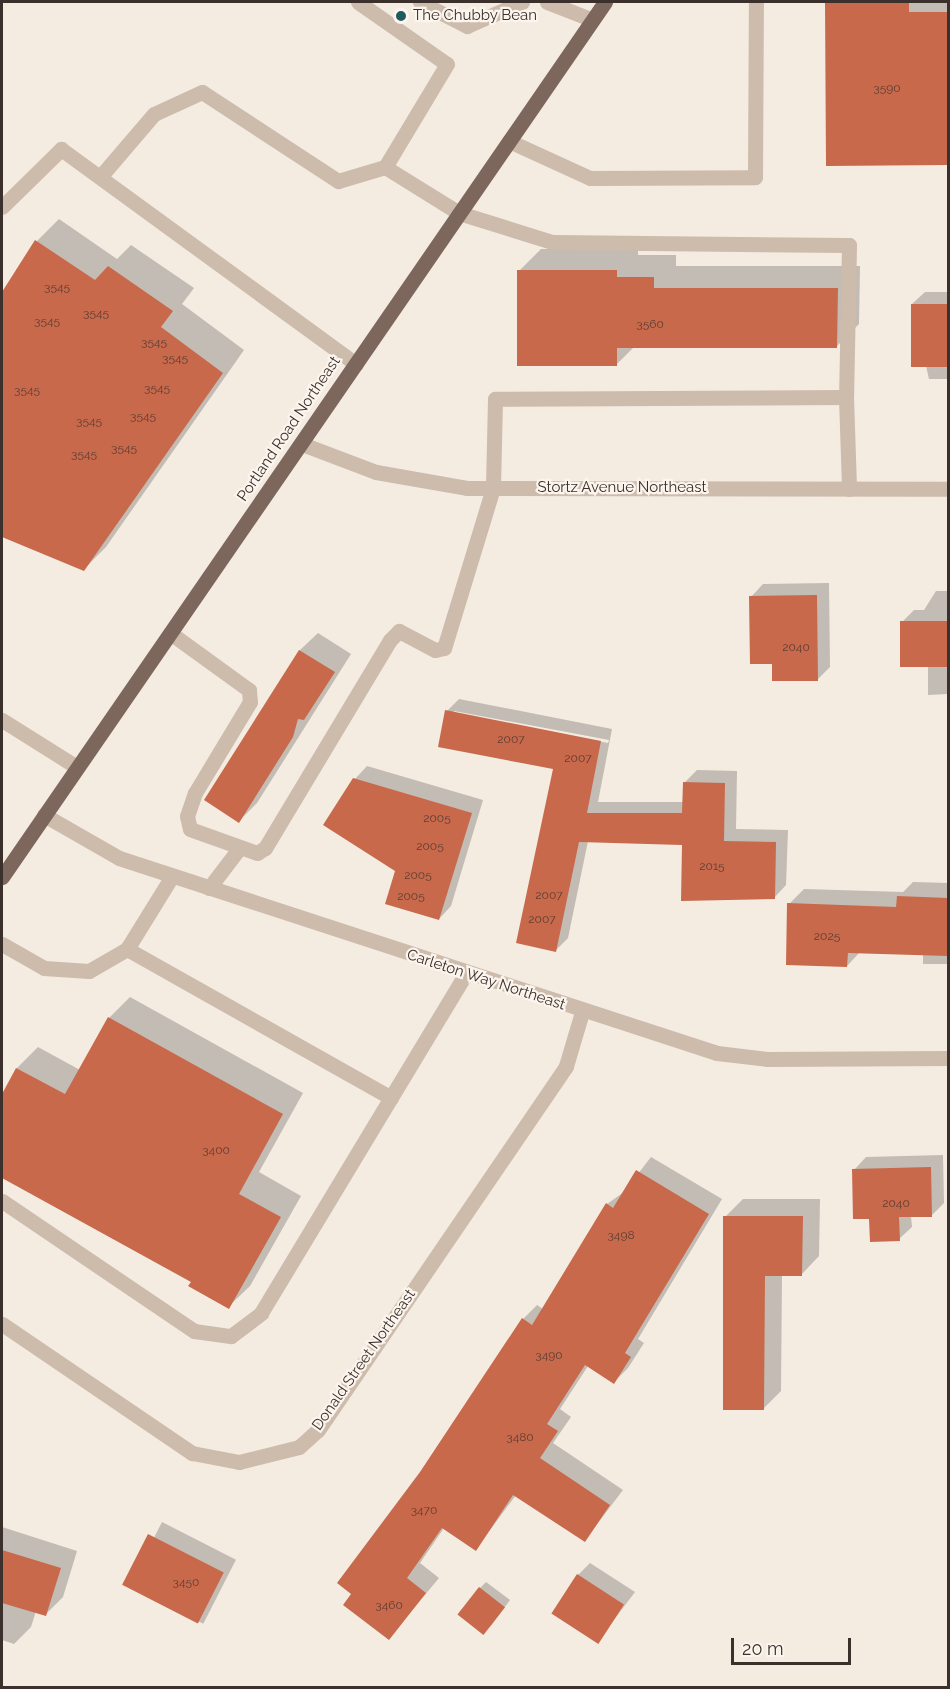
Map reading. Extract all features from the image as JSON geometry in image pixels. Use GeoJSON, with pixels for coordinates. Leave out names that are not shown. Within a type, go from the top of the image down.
{"type":"FeatureCollection","features":[{"type":"Feature","properties":{"kind":"main road","name":"Portland Road Northeast"},"geometry":{"type":"LineString","coordinates":[[2,877],[77,767],[173,636],[356,364],[605,2]]}},
{"type":"Feature","properties":{"kind":"street"},"geometry":{"type":"LineString","coordinates":[[100,177],[154,114],[202,92],[338,181],[385,167],[447,64],[358,2]]}},
{"type":"Feature","properties":{"kind":"street"},"geometry":{"type":"LineString","coordinates":[[420,2],[467,26],[522,2]]}},
{"type":"Feature","properties":{"kind":"street"},"geometry":{"type":"LineString","coordinates":[[548,2],[593,20]]}},
{"type":"Feature","properties":{"kind":"street"},"geometry":{"type":"LineString","coordinates":[[509,141],[590,178],[755,177],[756,2]]}},
{"type":"Feature","properties":{"kind":"street"},"geometry":{"type":"LineString","coordinates":[[2,207],[61,149],[356,364]]}},
{"type":"Feature","properties":{"kind":"street"},"geometry":{"type":"LineString","coordinates":[[385,167],[459,213],[552,242],[849,245],[846,397],[849,489]]}},
{"type":"Feature","properties":{"kind":"street"},"geometry":{"type":"LineString","coordinates":[[173,636],[249,690],[250,702],[195,793],[187,816],[190,830],[238,850],[265,848],[390,639],[399,632],[435,650],[444,648],[493,488],[495,399],[846,397]]}},
{"type":"Feature","properties":{"kind":"street","name":"Stortz Avenue Northeast"},"geometry":{"type":"LineString","coordinates":[[302,444],[376,472],[493,488],[948,489]]}},
{"type":"Feature","properties":{"kind":"street"},"geometry":{"type":"LineString","coordinates":[[2,720],[77,767]]}},
{"type":"Feature","properties":{"kind":"street","name":"Carleton Way Northeast"},"geometry":{"type":"LineString","coordinates":[[44,815],[119,858],[582,1012],[717,1053],[766,1059],[948,1058]]}},
{"type":"Feature","properties":{"kind":"street"},"geometry":{"type":"LineString","coordinates":[[209,888],[238,850]]}},
{"type":"Feature","properties":{"kind":"street"},"geometry":{"type":"LineString","coordinates":[[2,944],[44,968],[89,971],[127,949],[172,876]]}},
{"type":"Feature","properties":{"kind":"street"},"geometry":{"type":"LineString","coordinates":[[127,949],[391,1098]]}},
{"type":"Feature","properties":{"kind":"street"},"geometry":{"type":"LineString","coordinates":[[2,1201],[194,1331],[231,1336],[261,1313],[466,973]]}},
{"type":"Feature","properties":{"kind":"street","name":"Donald Street Northeast"},"geometry":{"type":"LineString","coordinates":[[2,1324],[192,1453],[239,1462],[299,1448],[318,1430],[566,1066],[582,1012]]}},
{"type":"Feature","properties":{"kind":"building"},"geometry":{"type":"Polygon","coordinates":[[[825,2],[909,2],[909,12],[948,12],[948,165],[826,166],[825,2]]]}},
{"type":"Feature","properties":{"kind":"building"},"geometry":{"type":"Polygon","coordinates":[[[35,240],[95,280],[108,266],[173,311],[161,327],[223,373],[84,571],[2,537],[2,292],[35,240]]]}},
{"type":"Feature","properties":{"kind":"building"},"geometry":{"type":"Polygon","coordinates":[[[517,270],[617,270],[617,277],[654,277],[654,288],[838,288],[837,348],[617,348],[617,366],[517,366],[517,270]]]}},
{"type":"Feature","properties":{"kind":"building"},"geometry":{"type":"Polygon","coordinates":[[[911,304],[948,304],[948,367],[911,367],[911,304]]]}},
{"type":"Feature","properties":{"kind":"building"},"geometry":{"type":"Polygon","coordinates":[[[817,595],[818,681],[772,681],[772,664],[750,664],[749,596],[817,595]]]}},
{"type":"Feature","properties":{"kind":"building"},"geometry":{"type":"Polygon","coordinates":[[[900,621],[948,621],[948,667],[900,667],[900,621]]]}},
{"type":"Feature","properties":{"kind":"building"},"geometry":{"type":"Polygon","coordinates":[[[299,650],[335,672],[304,720],[298,719],[293,737],[239,823],[204,800],[299,650]]]}},
{"type":"Feature","properties":{"kind":"building"},"geometry":{"type":"Polygon","coordinates":[[[445,710],[601,741],[587,813],[682,813],[683,782],[725,783],[724,841],[776,842],[775,899],[681,901],[682,845],[579,842],[556,952],[516,943],[553,769],[438,747],[445,710]]]}},
{"type":"Feature","properties":{"kind":"building"},"geometry":{"type":"Polygon","coordinates":[[[353,778],[472,813],[439,920],[385,904],[395,871],[323,825],[353,778]]]}},
{"type":"Feature","properties":{"kind":"building"},"geometry":{"type":"Polygon","coordinates":[[[897,896],[948,898],[948,956],[848,953],[847,967],[786,965],[787,903],[896,907],[897,896]]]}},
{"type":"Feature","properties":{"kind":"building"},"geometry":{"type":"Polygon","coordinates":[[[108,1017],[283,1114],[239,1194],[281,1217],[229,1309],[188,1286],[191,1282],[2,1178],[2,1094],[16,1068],[65,1094],[108,1017]]]}},
{"type":"Feature","properties":{"kind":"building"},"geometry":{"type":"Polygon","coordinates":[[[931,1167],[932,1217],[899,1217],[900,1241],[870,1242],[869,1219],[853,1219],[852,1169],[931,1167]]]}},
{"type":"Feature","properties":{"kind":"building"},"geometry":{"type":"Polygon","coordinates":[[[636,1170],[709,1214],[625,1353],[631,1357],[614,1384],[585,1365],[547,1424],[558,1431],[540,1458],[610,1505],[585,1542],[513,1495],[476,1551],[442,1528],[407,1578],[426,1593],[389,1640],[343,1605],[351,1594],[337,1583],[420,1472],[522,1318],[532,1325],[606,1203],[613,1208],[636,1170]]]}},
{"type":"Feature","properties":{"kind":"building"},"geometry":{"type":"Polygon","coordinates":[[[723,1216],[803,1216],[802,1276],[765,1276],[764,1410],[723,1410],[723,1216]]]}},
{"type":"Feature","properties":{"kind":"building"},"geometry":{"type":"Polygon","coordinates":[[[148,1534],[224,1573],[198,1623],[122,1585],[148,1534]]]}},
{"type":"Feature","properties":{"kind":"building"},"geometry":{"type":"Polygon","coordinates":[[[2,1550],[61,1568],[46,1616],[2,1603],[2,1550]]]}},
{"type":"Feature","properties":{"kind":"building"},"geometry":{"type":"Polygon","coordinates":[[[577,1574],[624,1604],[598,1644],[551,1613],[577,1574]]]}},
{"type":"Feature","properties":{"kind":"building"},"geometry":{"type":"Polygon","coordinates":[[[479,1587],[505,1607],[483,1635],[457,1615],[479,1587]]]}},
{"type":"Feature","properties":{"kind":"place","name":"The Chubby Bean"},"geometry":{"type":"Point","coordinates":[401,16]}}]}
